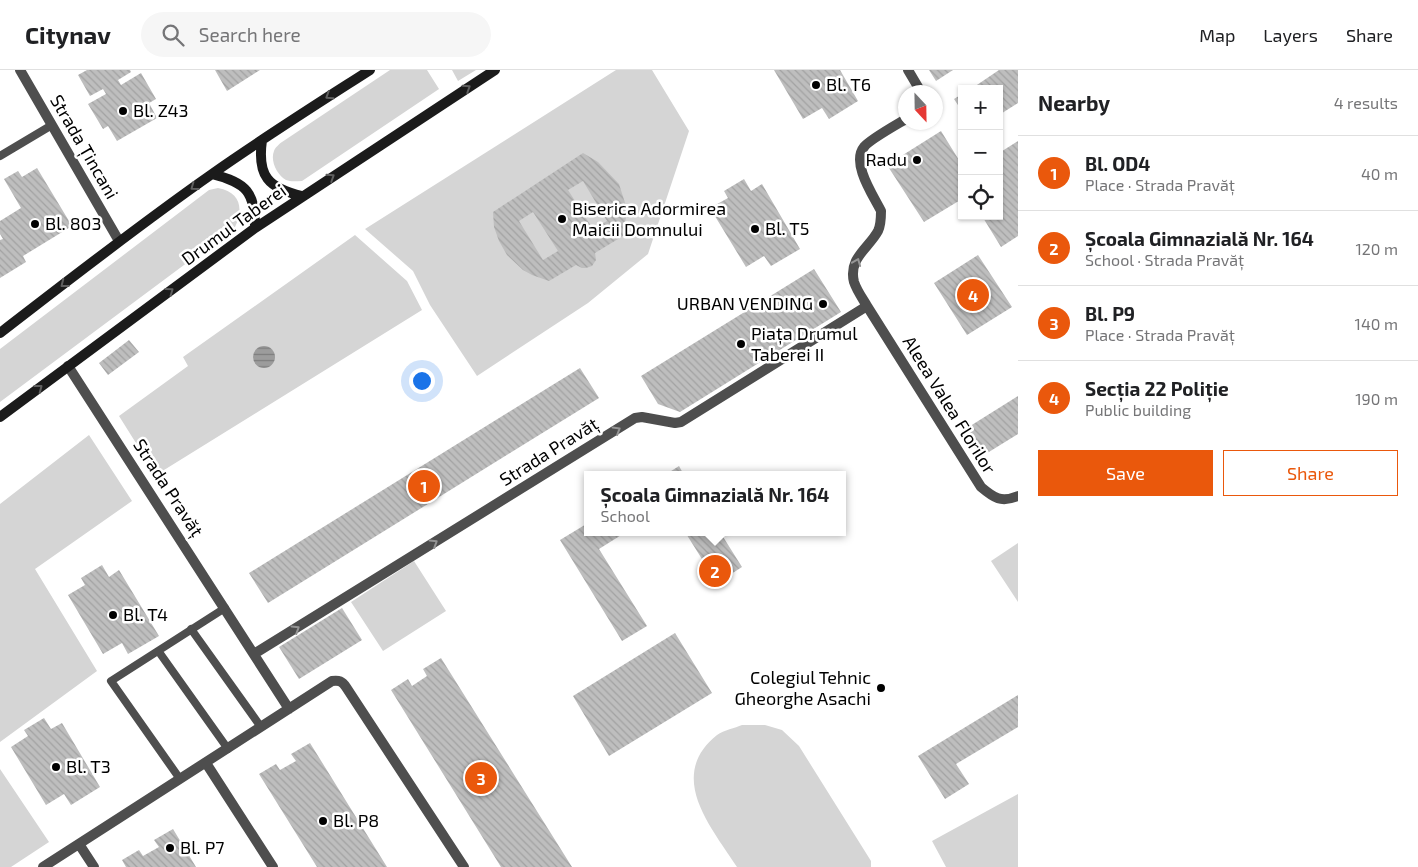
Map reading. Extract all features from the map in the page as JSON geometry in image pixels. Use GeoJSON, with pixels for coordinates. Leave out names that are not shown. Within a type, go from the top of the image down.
{"type":"FeatureCollection","features":[{"type":"Feature","properties":{"kind":"main road"},"geometry":{"type":"LineString","coordinates":[[0,334],[120,241],[212,174],[370,70]]}},
{"type":"Feature","properties":{"kind":"main road","name":"Drumul Taberei"},"geometry":{"type":"LineString","coordinates":[[0,417],[256,228],[495,70]]}},
{"type":"Feature","properties":{"kind":"main road"},"geometry":{"type":"LineString","coordinates":[[262,140],[260,153],[262,166],[267,178],[274,187],[302,196]]}},
{"type":"Feature","properties":{"kind":"main road"},"geometry":{"type":"LineString","coordinates":[[212,174],[239,183],[247,191],[253,201],[256,228]]}},
{"type":"Feature","properties":{"kind":"street","name":"Strada Țincani"},"geometry":{"type":"LineString","coordinates":[[20,70],[120,241]]}},
{"type":"Feature","properties":{"kind":"street"},"geometry":{"type":"LineString","coordinates":[[908,70],[917,85]]}},
{"type":"Feature","properties":{"kind":"street","name":"Aleea Valea Florilor"},"geometry":{"type":"LineString","coordinates":[[898,124],[864,146],[859,157],[860,168],[881,211],[881,218],[879,230],[860,253],[854,268],[853,274],[856,286],[981,487],[998,499],[1011,499],[1018,496]]}},
{"type":"Feature","properties":{"kind":"street","name":"Strada Pravăț"},"geometry":{"type":"LineString","coordinates":[[254,654],[635,418],[642,417],[676,423],[681,422],[867,306]]}},
{"type":"Feature","properties":{"kind":"street","name":"Strada Pravăț"},"geometry":{"type":"LineString","coordinates":[[68,366],[290,709]]}},
{"type":"Feature","properties":{"kind":"street"},"geometry":{"type":"LineString","coordinates":[[43,867],[332,681],[337,680],[343,682],[464,867]]}},
{"type":"Feature","properties":{"kind":"street"},"geometry":{"type":"LineString","coordinates":[[206,763],[272,867]]}},
{"type":"Feature","properties":{"kind":"street"},"geometry":{"type":"LineString","coordinates":[[80,844],[94,867]]}},
{"type":"Feature","properties":{"kind":"lane"},"geometry":{"type":"LineString","coordinates":[[0,156],[52,125]]}},
{"type":"Feature","properties":{"kind":"lane"},"geometry":{"type":"LineString","coordinates":[[180,779],[112,681],[225,608]]}},
{"type":"Feature","properties":{"kind":"lane"},"geometry":{"type":"LineString","coordinates":[[191,629],[261,728]]}},
{"type":"Feature","properties":{"kind":"lane"},"geometry":{"type":"LineString","coordinates":[[159,652],[228,749]]}},
{"type":"Feature","properties":{"kind":"shaded area"},"geometry":{"type":"Polygon","coordinates":[[[390,70],[427,70],[439,89],[302,181],[288,181],[280,175],[273,159],[274,151],[278,145],[390,70]]]}},
{"type":"Feature","properties":{"kind":"shaded area"},"geometry":{"type":"Polygon","coordinates":[[[452,70],[476,70],[458,81],[452,70]]]}},
{"type":"Feature","properties":{"kind":"shaded area"},"geometry":{"type":"Polygon","coordinates":[[[616,70],[652,70],[689,131],[648,254],[588,303],[477,376],[430,305],[413,271],[365,229],[616,70]]]}},
{"type":"Feature","properties":{"kind":"shaded area"},"geometry":{"type":"Polygon","coordinates":[[[218,188],[231,193],[238,202],[239,213],[235,227],[0,402],[0,349],[209,190],[218,188]]]}},
{"type":"Feature","properties":{"kind":"shaded area"},"geometry":{"type":"Polygon","coordinates":[[[355,235],[407,281],[422,310],[156,475],[119,416],[188,366],[183,357],[355,235]]]}},
{"type":"Feature","properties":{"kind":"shaded area"},"geometry":{"type":"Polygon","coordinates":[[[264,346],[272,349],[275,357],[272,365],[264,368],[256,365],[253,357],[256,349],[264,346]]]}},
{"type":"Feature","properties":{"kind":"shaded area"},"geometry":{"type":"Polygon","coordinates":[[[89,435],[132,501],[35,569],[97,671],[0,742],[0,504],[89,435]]]}},
{"type":"Feature","properties":{"kind":"shaded area"},"geometry":{"type":"Polygon","coordinates":[[[1018,543],[1018,602],[991,561],[1018,543]]]}},
{"type":"Feature","properties":{"kind":"shaded area"},"geometry":{"type":"Polygon","coordinates":[[[414,561],[446,611],[383,651],[351,602],[414,561]]]}},
{"type":"Feature","properties":{"kind":"shaded area"},"geometry":{"type":"Polygon","coordinates":[[[742,725],[765,725],[782,730],[799,746],[871,861],[871,867],[737,867],[706,818],[698,801],[694,784],[695,767],[702,751],[717,735],[742,725]]]}},
{"type":"Feature","properties":{"kind":"shaded area"},"geometry":{"type":"Polygon","coordinates":[[[0,769],[49,842],[11,867],[0,867],[0,769]]]}},
{"type":"Feature","properties":{"kind":"shaded area"},"geometry":{"type":"Polygon","coordinates":[[[1018,794],[1018,867],[946,867],[932,841],[1018,794]]]}},
{"type":"Feature","properties":{"kind":"building","name":"Bl. Z43"},"geometry":{"type":"Polygon","coordinates":[[[87,70],[130,70],[131,72],[118,80],[121,85],[141,73],[156,99],[149,103],[157,118],[117,141],[108,126],[103,129],[88,104],[106,94],[103,89],[90,96],[78,75],[87,70]]]}},
{"type":"Feature","properties":{"kind":"building"},"geometry":{"type":"Polygon","coordinates":[[[215,70],[260,70],[227,91],[215,70]]]}},
{"type":"Feature","properties":{"kind":"building","name":"Bl. T6"},"geometry":{"type":"Polygon","coordinates":[[[774,70],[840,70],[858,101],[829,119],[822,108],[803,119],[774,70]]]}},
{"type":"Feature","properties":{"kind":"building"},"geometry":{"type":"Polygon","coordinates":[[[929,70],[953,70],[936,81],[929,70]]]}},
{"type":"Feature","properties":{"kind":"building"},"geometry":{"type":"Polygon","coordinates":[[[999,70],[1018,70],[1018,103],[1003,112],[1003,85],[977,85],[999,70]]]}},
{"type":"Feature","properties":{"kind":"building"},"geometry":{"type":"Polygon","coordinates":[[[958,96],[958,105],[954,99],[958,96]]]}},
{"type":"Feature","properties":{"kind":"building"},"geometry":{"type":"Polygon","coordinates":[[[941,131],[958,159],[958,201],[924,222],[887,165],[941,131]]]}},
{"type":"Feature","properties":{"kind":"building"},"geometry":{"type":"Polygon","coordinates":[[[1018,141],[1018,236],[1001,247],[984,220],[1003,220],[1003,150],[1018,141]]]}},
{"type":"Feature","properties":{"kind":"building","name":"Biserica Adormirea Maicii Domnului"},"geometry":{"type":"Polygon","coordinates":[[[583,153],[598,162],[619,184],[626,206],[623,236],[595,253],[596,260],[592,266],[582,268],[576,265],[549,281],[523,270],[507,255],[494,227],[493,212],[583,153]],[[583,181],[568,190],[593,229],[607,221],[583,181]],[[533,212],[519,221],[543,260],[558,251],[533,212]]]}},
{"type":"Feature","properties":{"kind":"building","name":"Bl. 803"},"geometry":{"type":"Polygon","coordinates":[[[37,168],[72,226],[23,256],[26,262],[0,278],[0,240],[3,239],[0,234],[0,221],[21,208],[4,179],[18,171],[22,177],[37,168]]]}},
{"type":"Feature","properties":{"kind":"building","name":"Bl. T5"},"geometry":{"type":"Polygon","coordinates":[[[744,179],[751,191],[762,184],[800,249],[771,266],[764,256],[746,267],[710,208],[728,198],[724,191],[744,179]]]}},
{"type":"Feature","properties":{"kind":"building"},"geometry":{"type":"Polygon","coordinates":[[[978,255],[1012,307],[967,335],[934,283],[978,255]]]}},
{"type":"Feature","properties":{"kind":"building","name":"Piața Drumul Taberei II"},"geometry":{"type":"Polygon","coordinates":[[[814,269],[841,312],[680,412],[658,404],[641,376],[814,269]]]}},
{"type":"Feature","properties":{"kind":"building"},"geometry":{"type":"Polygon","coordinates":[[[129,340],[139,352],[108,375],[99,363],[129,340]]]}},
{"type":"Feature","properties":{"kind":"building"},"geometry":{"type":"Polygon","coordinates":[[[580,368],[599,398],[268,603],[249,573],[580,368]]]}},
{"type":"Feature","properties":{"kind":"building"},"geometry":{"type":"Polygon","coordinates":[[[1018,396],[1018,434],[984,455],[967,428],[1018,396]]]}},
{"type":"Feature","properties":{"kind":"building"},"geometry":{"type":"Polygon","coordinates":[[[679,466],[682,471],[671,471],[679,466]]]}},
{"type":"Feature","properties":{"kind":"building"},"geometry":{"type":"Polygon","coordinates":[[[584,525],[584,536],[620,536],[599,549],[647,626],[622,641],[560,540],[584,525]]]}},
{"type":"Feature","properties":{"kind":"building"},"geometry":{"type":"Polygon","coordinates":[[[688,536],[723,536],[742,567],[717,583],[688,536]]]}},
{"type":"Feature","properties":{"kind":"building","name":"Bl. T4"},"geometry":{"type":"Polygon","coordinates":[[[102,565],[109,577],[119,570],[159,636],[128,654],[122,643],[103,654],[68,595],[85,585],[81,578],[102,565]]]}},
{"type":"Feature","properties":{"kind":"building"},"geometry":{"type":"Polygon","coordinates":[[[342,608],[362,640],[299,679],[279,647],[342,608]]]}},
{"type":"Feature","properties":{"kind":"building"},"geometry":{"type":"Polygon","coordinates":[[[675,633],[712,693],[609,756],[573,696],[675,633]]]}},
{"type":"Feature","properties":{"kind":"building"},"geometry":{"type":"Polygon","coordinates":[[[441,658],[572,867],[501,867],[391,690],[408,679],[412,686],[427,676],[423,669],[441,658]]]}},
{"type":"Feature","properties":{"kind":"building"},"geometry":{"type":"Polygon","coordinates":[[[1018,695],[1018,727],[956,764],[969,784],[945,799],[918,756],[1018,695]]]}},
{"type":"Feature","properties":{"kind":"building","name":"Bl. T3"},"geometry":{"type":"Polygon","coordinates":[[[44,718],[51,729],[62,723],[100,787],[71,805],[64,794],[46,805],[11,747],[28,736],[24,730],[44,718]]]}},
{"type":"Feature","properties":{"kind":"building","name":"Bl. P8"},"geometry":{"type":"Polygon","coordinates":[[[310,743],[387,867],[317,867],[259,774],[276,764],[280,770],[296,761],[291,754],[310,743]]]}},
{"type":"Feature","properties":{"kind":"building","name":"Bl. P7"},"geometry":{"type":"Polygon","coordinates":[[[173,829],[196,867],[126,867],[122,860],[139,850],[143,856],[159,847],[154,840],[173,829]]]}},
{"type":"Feature","properties":{"kind":"place","name":"Bl. T6"},"geometry":{"type":"Point","coordinates":[816,85]}},
{"type":"Feature","properties":{"kind":"place","name":"Bl. Z43"},"geometry":{"type":"Point","coordinates":[123,111]}},
{"type":"Feature","properties":{"kind":"place","name":"Radu"},"geometry":{"type":"Point","coordinates":[917,160]}},
{"type":"Feature","properties":{"kind":"place","name":"Biserica Adormirea Maicii Domnului"},"geometry":{"type":"Point","coordinates":[562,219]}},
{"type":"Feature","properties":{"kind":"place","name":"Bl. 803"},"geometry":{"type":"Point","coordinates":[35,224]}},
{"type":"Feature","properties":{"kind":"place","name":"Bl. T5"},"geometry":{"type":"Point","coordinates":[755,229]}},
{"type":"Feature","properties":{"kind":"place","name":"Secția 22 Poliție"},"geometry":{"type":"Point","coordinates":[973,295]}},
{"type":"Feature","properties":{"kind":"place","name":"URBAN VENDING"},"geometry":{"type":"Point","coordinates":[823,304]}},
{"type":"Feature","properties":{"kind":"place","name":"Piața Drumul Taberei II"},"geometry":{"type":"Point","coordinates":[741,344]}},
{"type":"Feature","properties":{"kind":"place","name":"Bl. OD4"},"geometry":{"type":"Point","coordinates":[424,486]}},
{"type":"Feature","properties":{"kind":"place","name":"Școala Gimnazială Nr. 164"},"geometry":{"type":"Point","coordinates":[715,571]}},
{"type":"Feature","properties":{"kind":"place","name":"Bl. T4"},"geometry":{"type":"Point","coordinates":[113,615]}},
{"type":"Feature","properties":{"kind":"place","name":"Colegiul Tehnic Gheorghe Asachi"},"geometry":{"type":"Point","coordinates":[881,688]}},
{"type":"Feature","properties":{"kind":"place","name":"Bl. T3"},"geometry":{"type":"Point","coordinates":[56,767]}},
{"type":"Feature","properties":{"kind":"place","name":"Bl. P9"},"geometry":{"type":"Point","coordinates":[481,778]}},
{"type":"Feature","properties":{"kind":"place","name":"Bl. P8"},"geometry":{"type":"Point","coordinates":[323,821]}},
{"type":"Feature","properties":{"kind":"place","name":"Bl. P7"},"geometry":{"type":"Point","coordinates":[170,848]}}]}
